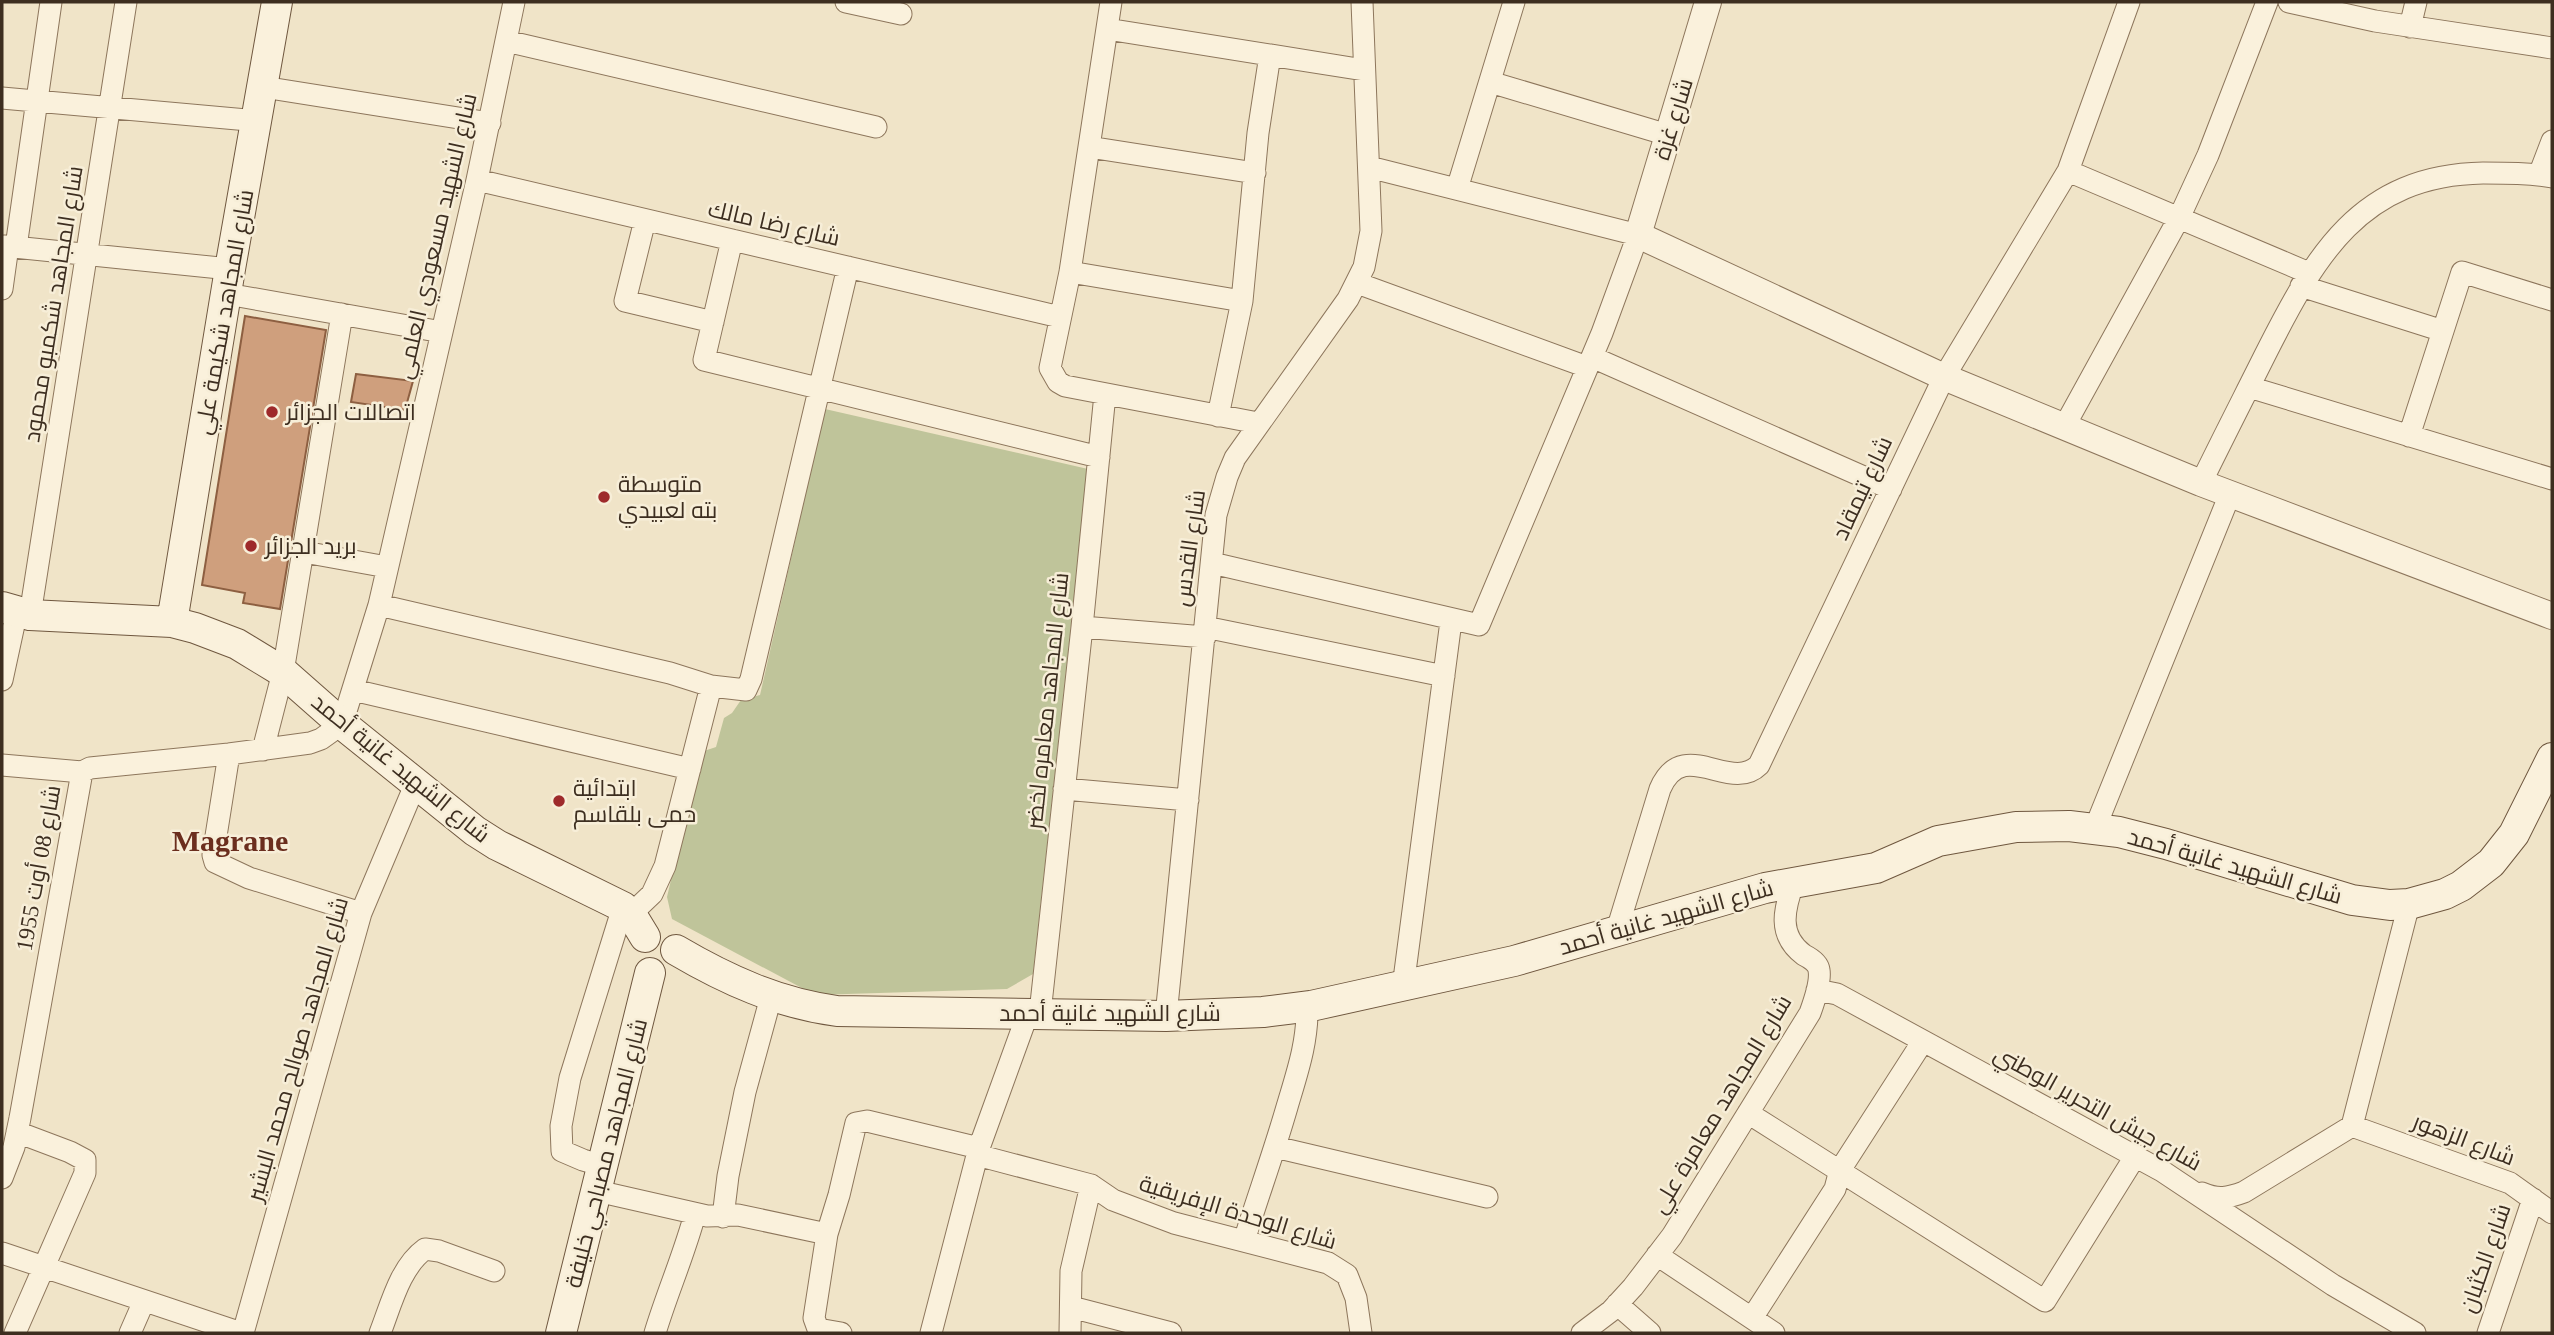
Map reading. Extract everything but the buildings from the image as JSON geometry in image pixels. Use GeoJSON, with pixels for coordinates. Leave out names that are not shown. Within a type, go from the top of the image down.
{"type":"FeatureCollection","features":[{"type":"Feature","properties":{"kind":"main road","name":"شارع المجاهد شكيمة علي"},"geometry":{"type":"LineString","coordinates":[[172,622],[277,2]]}},
{"type":"Feature","properties":{"kind":"main road","name":"شارع الشهيد غانية أحمد"},"geometry":{"type":"LineString","coordinates":[[12,616],[172,622],[237,644],[283,671],[454,817],[651,941],[771,997],[837,1011],[1166,1016],[1263,1012],[1307,1006],[1514,961],[1794,881],[1858,872],[1938,841],[1990,830],[2042,825],[2095,828],[2143,837],[2352,900],[2390,905],[2409,904],[2445,894],[2461,886],[2491,863],[2514,834],[2552,758]]}},
{"type":"Feature","properties":{"kind":"main road","name":"شارع المجاهد مصباحي خليفة"},"geometry":{"type":"LineString","coordinates":[[561,1333],[600,1178],[651,941]]}},
{"type":"Feature","properties":{"kind":"street"},"geometry":{"type":"LineString","coordinates":[[2,289],[51,2]]}},
{"type":"Feature","properties":{"kind":"street","name":"شارع المجاهد شكمبو محمود"},"geometry":{"type":"LineString","coordinates":[[2,680],[12,616],[87,253],[126,2]]}},
{"type":"Feature","properties":{"kind":"street","name":"شارع الشهيد مسعودي العلمي"},"geometry":{"type":"LineString","coordinates":[[342,724],[379,605],[490,122],[514,2]]}},
{"type":"Feature","properties":{"kind":"street"},"geometry":{"type":"LineString","coordinates":[[846,2],[901,14]]}},
{"type":"Feature","properties":{"kind":"street"},"geometry":{"type":"LineString","coordinates":[[1111,2],[1070,271],[1050,360],[1053,376],[1065,386],[1258,423]]}},
{"type":"Feature","properties":{"kind":"street","name":"شارع القدس"},"geometry":{"type":"LineString","coordinates":[[1166,1016],[1216,515],[1235,458],[1357,283],[1369,249],[1371,231],[1362,2]]}},
{"type":"Feature","properties":{"kind":"street"},"geometry":{"type":"LineString","coordinates":[[1457,189],[1514,2]]}},
{"type":"Feature","properties":{"kind":"street","name":"شارع غزة"},"geometry":{"type":"LineString","coordinates":[[1638,236],[1708,2]]}},
{"type":"Feature","properties":{"kind":"street"},"geometry":{"type":"LineString","coordinates":[[2064,427],[2179,218],[2208,155],[2267,2]]}},
{"type":"Feature","properties":{"kind":"street"},"geometry":{"type":"LineString","coordinates":[[2289,2],[2410,27],[2552,47]]}},
{"type":"Feature","properties":{"kind":"street"},"geometry":{"type":"LineString","coordinates":[[2410,27],[2416,2]]}},
{"type":"Feature","properties":{"kind":"street","name":"شارع تيمقاد"},"geometry":{"type":"LineString","coordinates":[[1616,930],[1663,781],[1674,769],[1681,766],[1697,765],[1741,774],[1751,772],[1759,765],[1944,377],[2068,172],[2123,4]]}},
{"type":"Feature","properties":{"kind":"street"},"geometry":{"type":"LineString","coordinates":[[1107,29],[1364,70]]}},
{"type":"Feature","properties":{"kind":"street"},"geometry":{"type":"LineString","coordinates":[[506,41],[876,127]]}},
{"type":"Feature","properties":{"kind":"street"},"geometry":{"type":"LineString","coordinates":[[1219,416],[1242,301],[1258,133],[1270,55]]}},
{"type":"Feature","properties":{"kind":"street"},"geometry":{"type":"LineString","coordinates":[[1490,82],[1668,135]]}},
{"type":"Feature","properties":{"kind":"street"},"geometry":{"type":"LineString","coordinates":[[263,87],[490,122]]}},
{"type":"Feature","properties":{"kind":"street"},"geometry":{"type":"LineString","coordinates":[[2,98],[257,121]]}},
{"type":"Feature","properties":{"kind":"street"},"geometry":{"type":"LineString","coordinates":[[2201,483],[2305,280],[2351,224],[2382,200],[2410,184],[2457,174],[2546,176],[2552,141]]}},
{"type":"Feature","properties":{"kind":"street"},"geometry":{"type":"LineString","coordinates":[[1089,147],[1255,173]]}},
{"type":"Feature","properties":{"kind":"street"},"geometry":{"type":"LineString","coordinates":[[1369,167],[1638,236],[1944,377],[2064,427],[2201,483],[2552,615]]}},
{"type":"Feature","properties":{"kind":"street"},"geometry":{"type":"LineString","coordinates":[[2068,172],[2179,218],[2305,280],[2443,331]]}},
{"type":"Feature","properties":{"kind":"street","name":"شارع رضا مالك"},"geometry":{"type":"LineString","coordinates":[[477,180],[1060,317]]}},
{"type":"Feature","properties":{"kind":"street"},"geometry":{"type":"LineString","coordinates":[[645,220],[625,301],[713,322]]}},
{"type":"Feature","properties":{"kind":"street"},"geometry":{"type":"LineString","coordinates":[[1212,563],[1451,621],[1479,625],[1589,362],[1638,236]]}},
{"type":"Feature","properties":{"kind":"street"},"geometry":{"type":"LineString","coordinates":[[732,240],[704,360],[1099,457]]}},
{"type":"Feature","properties":{"kind":"street"},"geometry":{"type":"LineString","coordinates":[[9,246],[87,253],[229,282],[342,314],[442,332]]}},
{"type":"Feature","properties":{"kind":"street"},"geometry":{"type":"LineString","coordinates":[[379,605],[670,673],[711,686],[746,690],[751,679],[848,267]]}},
{"type":"Feature","properties":{"kind":"street"},"geometry":{"type":"LineString","coordinates":[[1070,271],[1242,301]]}},
{"type":"Feature","properties":{"kind":"street"},"geometry":{"type":"LineString","coordinates":[[2410,436],[2462,272],[2552,300]]}},
{"type":"Feature","properties":{"kind":"street"},"geometry":{"type":"LineString","coordinates":[[1357,283],[1589,362],[1891,489]]}},
{"type":"Feature","properties":{"kind":"street"},"geometry":{"type":"LineString","coordinates":[[263,750],[283,671],[342,314]]}},
{"type":"Feature","properties":{"kind":"street"},"geometry":{"type":"LineString","coordinates":[[2249,387],[2552,479]]}},
{"type":"Feature","properties":{"kind":"street","name":"شارع المجاهد معامره لخضر"},"geometry":{"type":"LineString","coordinates":[[931,1333],[978,1151],[1034,1013],[1065,789],[1105,394]]}},
{"type":"Feature","properties":{"kind":"street"},"geometry":{"type":"LineString","coordinates":[[2095,828],[2230,494]]}},
{"type":"Feature","properties":{"kind":"street"},"geometry":{"type":"LineString","coordinates":[[304,552],[387,567]]}},
{"type":"Feature","properties":{"kind":"street"},"geometry":{"type":"LineString","coordinates":[[1403,987],[1451,621]]}},
{"type":"Feature","properties":{"kind":"street"},"geometry":{"type":"LineString","coordinates":[[1082,626],[1205,632],[1444,676]]}},
{"type":"Feature","properties":{"kind":"street"},"geometry":{"type":"LineString","coordinates":[[711,686],[665,866],[652,894],[651,941],[570,1078],[561,1126],[562,1150],[583,1160],[600,1178],[695,1213],[723,1217],[738,1215],[827,1234],[814,1318],[818,1329],[841,1333]]}},
{"type":"Feature","properties":{"kind":"street"},"geometry":{"type":"LineString","coordinates":[[353,690],[690,769]]}},
{"type":"Feature","properties":{"kind":"street"},"geometry":{"type":"LineString","coordinates":[[2,765],[82,772],[90,768],[310,743],[332,733],[342,724]]}},
{"type":"Feature","properties":{"kind":"street"},"geometry":{"type":"LineString","coordinates":[[229,754],[213,855],[215,862],[249,877],[361,913]]}},
{"type":"Feature","properties":{"kind":"street","name":"شارع 08 أوت 1955"},"geometry":{"type":"LineString","coordinates":[[2,1178],[17,1132],[82,772]]}},
{"type":"Feature","properties":{"kind":"street","name":"شارع المجاهد صوالح محمد البشير"},"geometry":{"type":"LineString","coordinates":[[242,1333],[361,913],[415,785]]}},
{"type":"Feature","properties":{"kind":"street"},"geometry":{"type":"LineString","coordinates":[[1065,789],[1188,800]]}},
{"type":"Feature","properties":{"kind":"street","name":"شارع المجاهد معامرة علي"},"geometry":{"type":"LineString","coordinates":[[1582,1333],[1617,1304],[1672,1236],[1810,1013],[1817,990],[1819,970],[1787,936],[1785,908],[1794,881]]}},
{"type":"Feature","properties":{"kind":"street"},"geometry":{"type":"LineString","coordinates":[[2185,1185],[2214,1198],[2228,1198],[2244,1192],[2352,1126],[2409,904]]}},
{"type":"Feature","properties":{"kind":"street","name":"شارع جيش التحرير الوطني"},"geometry":{"type":"LineString","coordinates":[[1817,990],[1838,994],[2136,1155],[2185,1185],[2333,1286],[2415,1333]]}},
{"type":"Feature","properties":{"kind":"street"},"geometry":{"type":"LineString","coordinates":[[723,1217],[728,1176],[745,1091],[771,997]]}},
{"type":"Feature","properties":{"kind":"street"},"geometry":{"type":"LineString","coordinates":[[1244,1241],[1304,1049],[1307,1006]]}},
{"type":"Feature","properties":{"kind":"street"},"geometry":{"type":"LineString","coordinates":[[1752,1318],[1835,1189],[1840,1170],[1923,1041]]}},
{"type":"Feature","properties":{"kind":"street"},"geometry":{"type":"LineString","coordinates":[[1748,1113],[2045,1301],[2136,1155]]}},
{"type":"Feature","properties":{"kind":"street","name":"شارع الوحدة الإفريقية"},"geometry":{"type":"LineString","coordinates":[[827,1234],[856,1123],[867,1121],[1091,1185],[1113,1200],[1140,1211],[1328,1263],[1347,1275],[1356,1298],[1361,1333]]}},
{"type":"Feature","properties":{"kind":"street","name":"شارع الزهور"},"geometry":{"type":"LineString","coordinates":[[2352,1126],[2510,1183],[2552,1213]]}},
{"type":"Feature","properties":{"kind":"street"},"geometry":{"type":"LineString","coordinates":[[15,1333],[85,1173],[85,1160],[17,1132]]}},
{"type":"Feature","properties":{"kind":"street"},"geometry":{"type":"LineString","coordinates":[[1275,1147],[1487,1197]]}},
{"type":"Feature","properties":{"kind":"street"},"geometry":{"type":"LineString","coordinates":[[1070,1333],[1070,1271],[1091,1185]]}},
{"type":"Feature","properties":{"kind":"street","name":"شارع الكثبان"},"geometry":{"type":"LineString","coordinates":[[2488,1333],[2533,1199]]}},
{"type":"Feature","properties":{"kind":"street"},"geometry":{"type":"LineString","coordinates":[[655,1333],[671,1283],[683,1258],[695,1213]]}},
{"type":"Feature","properties":{"kind":"street"},"geometry":{"type":"LineString","coordinates":[[380,1333],[412,1258],[425,1249],[439,1251],[494,1271]]}},
{"type":"Feature","properties":{"kind":"street"},"geometry":{"type":"LineString","coordinates":[[2,1253],[242,1333]]}},
{"type":"Feature","properties":{"kind":"street"},"geometry":{"type":"LineString","coordinates":[[1657,1255],[1774,1333]]}},
{"type":"Feature","properties":{"kind":"street"},"geometry":{"type":"LineString","coordinates":[[130,1333],[144,1301]]}},
{"type":"Feature","properties":{"kind":"street"},"geometry":{"type":"LineString","coordinates":[[1617,1304],[1650,1333]]}},
{"type":"Feature","properties":{"kind":"street"},"geometry":{"type":"LineString","coordinates":[[1071,1307],[1171,1333]]}},
{"type":"Feature","properties":{"kind":"green space"},"geometry":{"type":"Polygon","coordinates":[[[825,409],[1088,469],[1033,974],[1007,989],[815,995],[672,919],[667,897],[701,752],[716,747],[724,718],[732,713],[741,700],[760,695],[825,409]]]}},
{"type":"Feature","properties":{"kind":"place","name":"اتصالات الجزائر"},"geometry":{"type":"Point","coordinates":[272,412]}},
{"type":"Feature","properties":{"kind":"place","name":"متوسطة بته لعبيدي"},"geometry":{"type":"Point","coordinates":[604,497]}},
{"type":"Feature","properties":{"kind":"place","name":"بريد الجزائر"},"geometry":{"type":"Point","coordinates":[251,546]}},
{"type":"Feature","properties":{"kind":"place","name":"ابتدائية حمى بلقاسم"},"geometry":{"type":"Point","coordinates":[559,801]}},
{"type":"Feature","properties":{"kind":"district","name":"Magrane"},"geometry":{"type":"Point","coordinates":[230,841]}}]}
